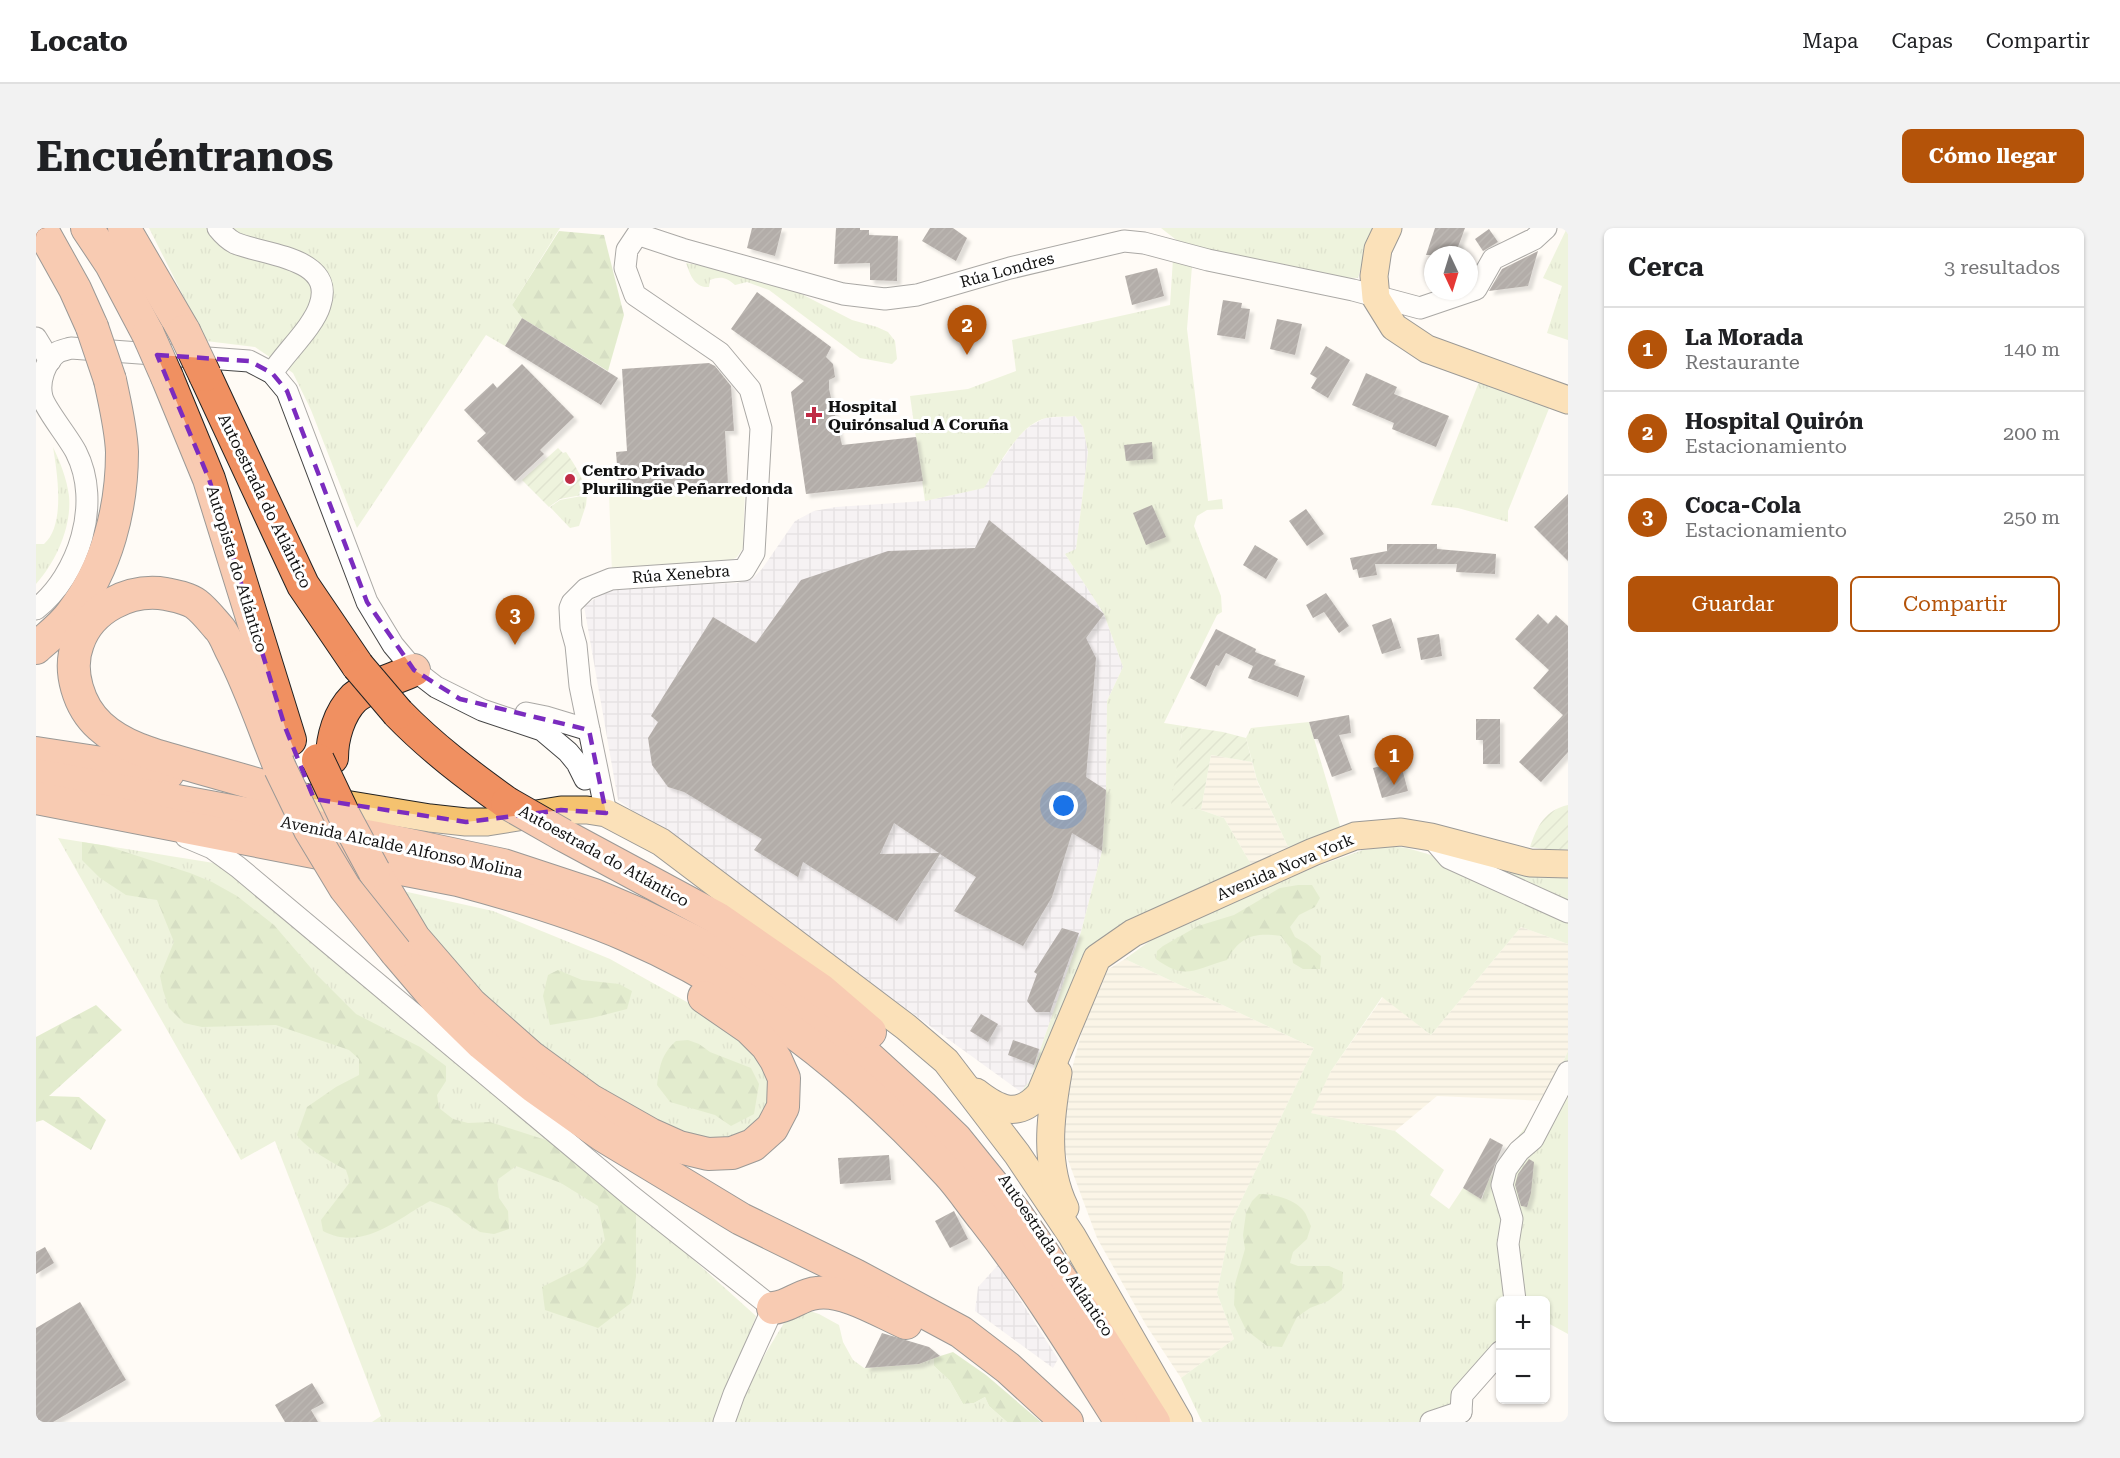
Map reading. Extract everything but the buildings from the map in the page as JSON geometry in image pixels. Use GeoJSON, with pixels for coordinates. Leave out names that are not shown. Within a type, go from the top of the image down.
{"type":"FeatureCollection","features":[{"type":"Feature","properties":{"kind":"highway"},"geometry":{"type":"LineString","coordinates":[[36,648],[72,614],[105,555],[114,522],[122,452],[110,380],[92,327],[75,289],[41,228]]}},
{"type":"Feature","properties":{"kind":"highway","name":"Autoestrada do Atlántico"},"geometry":{"type":"LineString","coordinates":[[87,228],[111,264],[167,332]]}},
{"type":"Feature","properties":{"kind":"highway"},"geometry":{"type":"LineString","coordinates":[[112,228],[155,302],[167,332]]}},
{"type":"Feature","properties":{"kind":"highway","name":"Autoestrada do Atlántico"},"geometry":{"type":"LineString","coordinates":[[124,228],[187,376],[303,585],[358,666],[398,713],[422,738],[451,762],[507,803],[562,823],[717,918],[775,957],[821,990],[910,1068],[979,1143],[1031,1212],[1166,1422]]}},
{"type":"Feature","properties":{"kind":"highway","name":"Autopista do Atlántico"},"geometry":{"type":"LineString","coordinates":[[187,376],[209,479],[285,727],[308,762]]}},
{"type":"Feature","properties":{"kind":"highway"},"geometry":{"type":"LineString","coordinates":[[296,796],[156,755],[122,741],[100,726],[87,709],[75,685],[75,668],[78,643],[101,610],[118,600],[136,594],[156,592],[194,602],[220,629],[241,669],[345,817],[374,871],[405,945],[531,1057],[590,1100],[650,1134],[680,1147],[720,1155],[743,1150],[766,1135],[777,1122],[783,1107],[784,1078],[776,1060],[766,1046],[748,1028],[684,982],[569,926],[516,895]]}},
{"type":"Feature","properties":{"kind":"highway"},"geometry":{"type":"LineString","coordinates":[[308,762],[332,742],[346,708],[354,698],[414,670]]}},
{"type":"Feature","properties":{"kind":"highway"},"geometry":{"type":"LineString","coordinates":[[36,753],[296,796]]}},
{"type":"Feature","properties":{"kind":"highway"},"geometry":{"type":"LineString","coordinates":[[308,762],[326,830],[405,945],[436,999],[482,1044],[533,1086],[602,1135],[741,1219],[855,1275],[961,1332],[1008,1368],[1062,1417]]}},
{"type":"Feature","properties":{"kind":"highway","name":"Avenida Alcalde Alfonso Molina"},"geometry":{"type":"LineString","coordinates":[[36,775],[377,838],[503,865],[594,895],[641,915],[732,960],[813,1013],[854,1044],[956,1139],[1020,1220],[1088,1317],[1154,1422]]}},
{"type":"Feature","properties":{"kind":"highway","name":"Avenida Alcalde Alfonso Molina"},"geometry":{"type":"LineString","coordinates":[[36,798],[458,880],[516,895],[627,935],[691,966],[758,1006],[811,1045],[865,1089],[949,1174],[1019,1263],[1121,1422]]}},
{"type":"Feature","properties":{"kind":"highway"},"geometry":{"type":"LineString","coordinates":[[773,1308],[783,1307],[793,1300],[816,1293],[835,1292],[940,1337],[1062,1417]]}},
{"type":"Feature","properties":{"kind":"main road"},"geometry":{"type":"LineString","coordinates":[[1388,228],[1378,249],[1374,276],[1376,298],[1394,327],[1426,349],[1568,400]]}},
{"type":"Feature","properties":{"kind":"main road","name":"Avenida Alcalde Alfonso Molina"},"geometry":{"type":"LineString","coordinates":[[296,796],[466,822],[562,823],[586,810],[606,813],[661,842],[906,1027],[946,1061],[1023,1163],[1072,1236],[1179,1422]]}},
{"type":"Feature","properties":{"kind":"main road","name":"Avenida Nova York"},"geometry":{"type":"LineString","coordinates":[[1065,1036],[1097,958],[1133,933],[1313,852],[1355,836],[1401,832],[1431,837],[1530,863],[1568,864]]}},
{"type":"Feature","properties":{"kind":"main road"},"geometry":{"type":"LineString","coordinates":[[963,1082],[1001,1108],[1016,1109],[1025,1106],[1040,1094],[1065,1036]]}},
{"type":"Feature","properties":{"kind":"main road"},"geometry":{"type":"LineString","coordinates":[[1065,1036],[1050,1134],[1052,1167],[1060,1197],[1084,1247],[1097,1268],[1105,1293]]}},
{"type":"Feature","properties":{"kind":"street"},"geometry":{"type":"LineString","coordinates":[[218,228],[233,242],[296,261],[310,268],[319,279],[322,289],[320,305],[313,320],[272,373]]}},
{"type":"Feature","properties":{"kind":"street"},"geometry":{"type":"LineString","coordinates":[[1146,228],[1162,248]]}},
{"type":"Feature","properties":{"kind":"street","name":"Rúa Londres"},"geometry":{"type":"LineString","coordinates":[[638,231],[682,249],[843,294],[885,299],[917,295],[1010,268],[1124,242],[1162,248],[1360,292],[1420,308],[1476,289],[1493,259],[1534,238],[1546,228]]}},
{"type":"Feature","properties":{"kind":"street","name":"Rúa Xenebra"},"geometry":{"type":"LineString","coordinates":[[606,813],[580,686],[576,645],[571,627],[572,603],[586,589],[611,579],[744,570],[754,553],[761,428],[750,389],[720,353],[635,295],[625,268],[627,250],[638,231]]}},
{"type":"Feature","properties":{"kind":"street"},"geometry":{"type":"LineString","coordinates":[[36,338],[50,361]]}},
{"type":"Feature","properties":{"kind":"street"},"geometry":{"type":"LineString","coordinates":[[36,609],[45,602],[72,566],[83,531],[87,505],[85,481],[77,454],[42,399],[41,386],[44,372],[50,361],[59,352],[72,348],[249,361],[272,373],[287,391],[367,602],[393,645],[414,670],[436,687],[460,699],[544,723],[588,730]]}},
{"type":"Feature","properties":{"kind":"street"},"geometry":{"type":"LineString","coordinates":[[544,723],[562,716],[574,704],[580,686]]}},
{"type":"Feature","properties":{"kind":"street"},"geometry":{"type":"LineString","coordinates":[[544,723],[577,763],[585,779],[562,823]]}},
{"type":"Feature","properties":{"kind":"street","name":"Rúa Xenebra"},"geometry":{"type":"LineString","coordinates":[[585,779],[588,730]]}},
{"type":"Feature","properties":{"kind":"street"},"geometry":{"type":"LineString","coordinates":[[150,821],[212,848],[233,864],[630,1195],[773,1308],[734,1394],[724,1422]]}},
{"type":"Feature","properties":{"kind":"street"},"geometry":{"type":"LineString","coordinates":[[1431,837],[1449,858],[1568,912]]}},
{"type":"Feature","properties":{"kind":"street"},"geometry":{"type":"LineString","coordinates":[[1514,1296],[1508,1244],[1512,1219],[1502,1185],[1506,1169],[1533,1139],[1568,1072]]}},
{"type":"Feature","properties":{"kind":"street"},"geometry":{"type":"LineString","coordinates":[[1431,1422],[1464,1417],[1462,1395],[1496,1357]]}},
{"type":"Feature","properties":{"kind":"highlighted area"},"geometry":{"type":"Polygon","coordinates":[[[157,355],[249,361],[272,373],[287,391],[367,602],[414,670],[460,699],[589,730],[606,813],[561,810],[466,822],[314,799],[285,727],[209,479],[157,355]]]}},
{"type":"Feature","properties":{"kind":"shaded area"},"geometry":{"type":"Polygon","coordinates":[[[1075,416],[1083,427],[1088,452],[1076,550],[1065,554],[1104,614],[1123,667],[1107,701],[1106,790],[1102,851],[1081,932],[1029,1082],[1021,1092],[618,800],[584,606],[608,590],[737,583],[752,579],[762,569],[795,521],[814,511],[836,507],[925,501],[983,488],[1018,437],[1030,426],[1045,418],[1075,416]]]}},
{"type":"Feature","properties":{"kind":"shaded area"},"geometry":{"type":"Polygon","coordinates":[[[1211,755],[1252,762],[1257,781],[1290,851],[1252,866],[1224,818],[1201,810],[1211,755]]]}},
{"type":"Feature","properties":{"kind":"shaded area"},"geometry":{"type":"Polygon","coordinates":[[[1521,927],[1568,944],[1568,1051],[1546,1101],[1437,1096],[1395,1131],[1310,1113],[1331,1071],[1383,997],[1431,1035],[1521,927]]]}},
{"type":"Feature","properties":{"kind":"shaded area"},"geometry":{"type":"Polygon","coordinates":[[[1125,959],[1314,1048],[1231,1222],[1217,1293],[1234,1339],[1181,1378],[1146,1325],[1097,1238],[1065,1152],[1064,1099],[1082,1031],[1102,973],[1125,959]]]}},
{"type":"Feature","properties":{"kind":"shaded area"},"geometry":{"type":"Polygon","coordinates":[[[998,1265],[1058,1359],[1053,1368],[975,1311],[978,1287],[998,1265]]]}},
{"type":"Feature","properties":{"kind":"green space"},"geometry":{"type":"Polygon","coordinates":[[[149,228],[560,228],[512,305],[522,318],[505,346],[486,335],[357,528],[311,410],[293,373],[255,347],[206,341],[149,228]]]}},
{"type":"Feature","properties":{"kind":"green space"},"geometry":{"type":"Polygon","coordinates":[[[1161,228],[1373,228],[1358,278],[1333,277],[1238,260],[1179,242],[1161,228]]]}},
{"type":"Feature","properties":{"kind":"green space"},"geometry":{"type":"Polygon","coordinates":[[[1567,228],[1568,340],[1547,333],[1562,286],[1543,278],[1567,228]]]}},
{"type":"Feature","properties":{"kind":"green space"},"geometry":{"type":"Polygon","coordinates":[[[559,231],[604,235],[624,315],[608,371],[522,318],[512,305],[559,231]]]}},
{"type":"Feature","properties":{"kind":"green space"},"geometry":{"type":"Polygon","coordinates":[[[1173,259],[1192,266],[1187,329],[1208,501],[1222,499],[1223,509],[1207,510],[1197,516],[1194,526],[1221,596],[1222,612],[1217,615],[1164,723],[1183,726],[1172,803],[1224,818],[1252,866],[1128,923],[1025,1096],[1021,1092],[1029,1082],[1081,932],[1102,851],[1106,790],[1107,701],[1123,667],[1104,614],[1065,554],[1076,549],[1088,452],[1083,427],[1075,416],[1046,418],[1036,422],[1018,437],[984,488],[925,501],[910,396],[968,389],[1016,371],[1012,340],[1170,305],[1173,259]]]}},
{"type":"Feature","properties":{"kind":"green space"},"geometry":{"type":"Polygon","coordinates":[[[686,263],[728,270],[784,285],[852,320],[888,332],[895,341],[897,359],[892,364],[860,358],[769,290],[747,282],[735,285],[720,278],[710,280],[709,287],[704,287],[693,280],[686,263]]]}},
{"type":"Feature","properties":{"kind":"green space"},"geometry":{"type":"Polygon","coordinates":[[[1479,382],[1550,406],[1508,511],[1508,522],[1458,508],[1431,505],[1479,382]]]}},
{"type":"Feature","properties":{"kind":"green space"},"geometry":{"type":"Polygon","coordinates":[[[53,447],[68,490],[68,519],[56,554],[36,584],[36,544],[44,544],[51,535],[58,512],[58,484],[53,447]]]}},
{"type":"Feature","properties":{"kind":"green space"},"geometry":{"type":"Polygon","coordinates":[[[558,448],[563,453],[566,452],[573,462],[587,494],[560,499],[549,507],[522,480],[558,448]]]}},
{"type":"Feature","properties":{"kind":"green space"},"geometry":{"type":"Polygon","coordinates":[[[745,488],[743,548],[737,557],[725,563],[612,572],[609,495],[745,488]]]}},
{"type":"Feature","properties":{"kind":"green space"},"geometry":{"type":"Polygon","coordinates":[[[587,495],[579,526],[570,528],[550,507],[560,500],[587,495]]]}},
{"type":"Feature","properties":{"kind":"green space"},"geometry":{"type":"Polygon","coordinates":[[[1309,722],[1341,829],[1290,851],[1257,780],[1246,738],[1251,728],[1309,722]]]}},
{"type":"Feature","properties":{"kind":"green space"},"geometry":{"type":"Polygon","coordinates":[[[1183,726],[1246,738],[1252,762],[1211,755],[1201,810],[1171,804],[1183,726]]]}},
{"type":"Feature","properties":{"kind":"green space"},"geometry":{"type":"Polygon","coordinates":[[[1568,805],[1568,849],[1551,850],[1530,847],[1543,820],[1553,811],[1568,805]]]}},
{"type":"Feature","properties":{"kind":"green space"},"geometry":{"type":"Polygon","coordinates":[[[58,838],[220,864],[636,1208],[756,1316],[717,1422],[372,1422],[381,1416],[275,1141],[241,1160],[58,838]]]}},
{"type":"Feature","properties":{"kind":"green space"},"geometry":{"type":"Polygon","coordinates":[[[82,842],[107,846],[190,873],[237,896],[274,925],[316,974],[356,1014],[420,1047],[446,1066],[446,1081],[437,1095],[439,1108],[453,1119],[468,1123],[490,1122],[558,1144],[636,1208],[636,1277],[631,1303],[598,1328],[545,1310],[542,1287],[584,1266],[605,1240],[598,1206],[561,1183],[516,1166],[497,1180],[499,1198],[508,1211],[509,1229],[494,1234],[480,1232],[449,1208],[430,1201],[379,1231],[366,1235],[352,1238],[323,1231],[321,1220],[350,1182],[346,1170],[312,1150],[297,1135],[307,1107],[336,1087],[359,1075],[359,1059],[349,1050],[276,1025],[202,1027],[184,1023],[169,1008],[163,990],[160,976],[174,942],[157,900],[126,895],[100,878],[82,860],[82,842]]]}},
{"type":"Feature","properties":{"kind":"green space"},"geometry":{"type":"Polygon","coordinates":[[[1391,846],[1407,848],[1431,855],[1456,857],[1568,877],[1568,944],[1521,927],[1431,1035],[1382,997],[1331,1071],[1311,1113],[1395,1131],[1444,1170],[1430,1195],[1449,1209],[1463,1188],[1482,1199],[1488,1181],[1509,1148],[1546,1101],[1568,1051],[1568,1334],[1550,1324],[1550,1296],[1496,1296],[1496,1350],[1447,1410],[1451,1422],[1202,1422],[1181,1378],[1234,1339],[1217,1293],[1231,1222],[1314,1048],[1125,959],[1154,938],[1315,867],[1363,850],[1391,846]]]}},
{"type":"Feature","properties":{"kind":"green space"},"geometry":{"type":"Polygon","coordinates":[[[1312,885],[1320,898],[1315,907],[1299,915],[1290,927],[1295,937],[1321,956],[1320,969],[1303,969],[1293,963],[1291,949],[1281,936],[1272,935],[1249,938],[1237,946],[1227,960],[1190,971],[1175,970],[1156,959],[1157,951],[1163,946],[1198,926],[1234,915],[1280,888],[1312,885]]]}},
{"type":"Feature","properties":{"kind":"green space"},"geometry":{"type":"Polygon","coordinates":[[[403,891],[493,911],[610,959],[694,1006],[746,1042],[769,1071],[770,1099],[763,1121],[745,1134],[725,1140],[708,1140],[645,1116],[560,1061],[505,1019],[430,936],[403,891]]]}},
{"type":"Feature","properties":{"kind":"green space"},"geometry":{"type":"Polygon","coordinates":[[[558,970],[582,980],[619,984],[632,991],[627,1009],[550,1025],[543,996],[548,975],[558,970]]]}},
{"type":"Feature","properties":{"kind":"green space"},"geometry":{"type":"Polygon","coordinates":[[[96,1005],[122,1030],[49,1096],[79,1097],[106,1120],[91,1150],[43,1120],[36,1122],[36,1037],[96,1005]]]}},
{"type":"Feature","properties":{"kind":"green space"},"geometry":{"type":"Polygon","coordinates":[[[688,1040],[710,1052],[751,1068],[759,1084],[754,1114],[731,1126],[715,1115],[670,1102],[657,1085],[660,1066],[667,1051],[676,1041],[688,1040]]]}},
{"type":"Feature","properties":{"kind":"green space"},"geometry":{"type":"Polygon","coordinates":[[[1259,1194],[1287,1199],[1301,1208],[1307,1216],[1311,1226],[1307,1239],[1293,1252],[1290,1263],[1298,1266],[1329,1266],[1343,1272],[1342,1290],[1328,1301],[1310,1308],[1297,1317],[1282,1347],[1267,1346],[1246,1330],[1234,1305],[1235,1284],[1245,1249],[1243,1235],[1246,1213],[1252,1201],[1259,1194]]]}},
{"type":"Feature","properties":{"kind":"green space"},"geometry":{"type":"Polygon","coordinates":[[[801,1308],[819,1314],[839,1325],[843,1342],[853,1360],[864,1368],[919,1364],[934,1358],[934,1366],[950,1381],[963,1404],[974,1403],[985,1397],[989,1406],[1007,1422],[728,1422],[787,1318],[801,1308]]]}},
{"type":"Feature","properties":{"kind":"green space"},"geometry":{"type":"Polygon","coordinates":[[[953,1352],[986,1375],[1041,1422],[1007,1422],[989,1406],[985,1397],[974,1403],[963,1404],[950,1381],[934,1366],[934,1358],[953,1352]]]}},
{"type":"Feature","properties":{"kind":"place","name":"Hospital Quirón"},"geometry":{"type":"Point","coordinates":[967,355]}},
{"type":"Feature","properties":{"kind":"place","name":"Hospital Quirónsalud A Coruña"},"geometry":{"type":"Point","coordinates":[814,415]}},
{"type":"Feature","properties":{"kind":"place","name":"Centro Privado Plurilingüe Peñarredonda"},"geometry":{"type":"Point","coordinates":[570,479]}},
{"type":"Feature","properties":{"kind":"place","name":"Coca-Cola"},"geometry":{"type":"Point","coordinates":[515,645]}},
{"type":"Feature","properties":{"kind":"place","name":"La Morada"},"geometry":{"type":"Point","coordinates":[1394,785]}}]}
